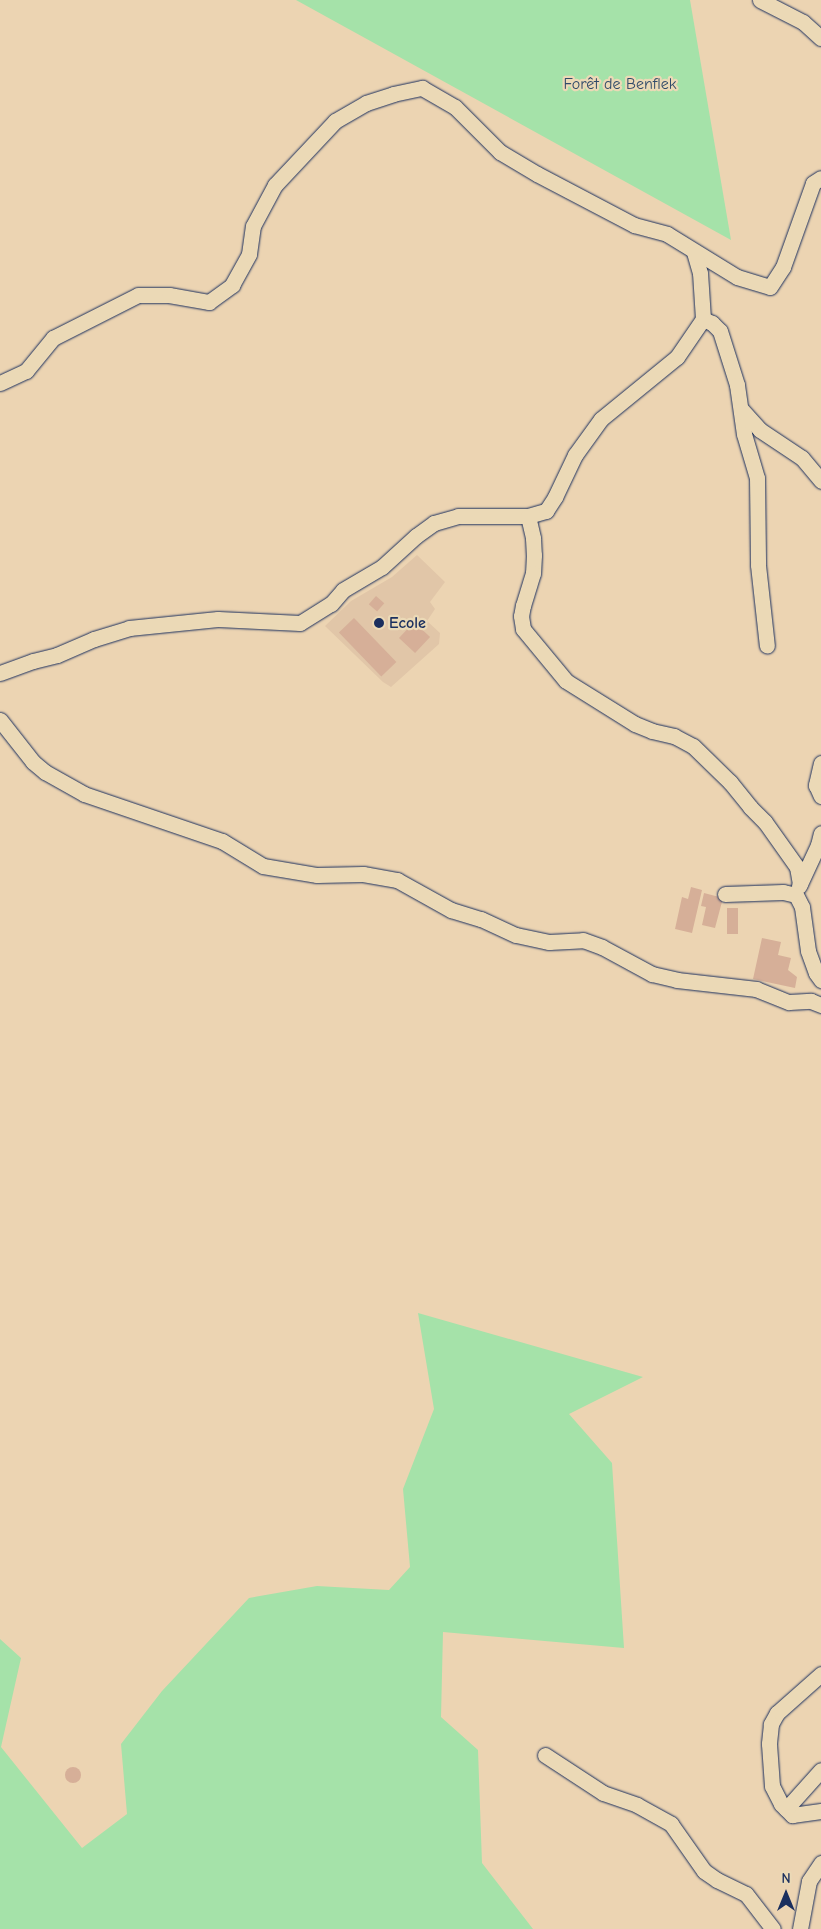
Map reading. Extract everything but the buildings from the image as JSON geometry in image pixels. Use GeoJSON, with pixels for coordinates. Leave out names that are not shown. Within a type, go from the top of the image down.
{"type":"FeatureCollection","features":[{"type":"Feature","properties":{"kind":"street"},"geometry":{"type":"LineString","coordinates":[[760,0],[803,22],[821,38]]}},
{"type":"Feature","properties":{"kind":"street"},"geometry":{"type":"LineString","coordinates":[[0,383],[26,371],[53,338],[138,295],[168,295],[210,302],[232,285],[249,254],[253,226],[275,185],[335,121],[366,103],[422,88],[454,107],[500,152],[537,174],[634,226],[667,234],[737,277],[770,287],[782,267],[813,183],[821,178]]}},
{"type":"Feature","properties":{"kind":"street"},"geometry":{"type":"LineString","coordinates":[[0,674],[129,628],[158,627],[186,622],[218,620],[300,624],[331,604],[343,590],[382,567],[416,536],[434,523],[458,516],[528,516],[546,511],[555,498],[574,455],[601,420],[676,357],[703,319],[700,273],[694,252]]}},
{"type":"Feature","properties":{"kind":"street"},"geometry":{"type":"LineString","coordinates":[[703,319],[712,323],[720,331],[737,385],[744,434],[757,478],[758,565],[767,646]]}},
{"type":"Feature","properties":{"kind":"street"},"geometry":{"type":"LineString","coordinates":[[742,410],[760,430],[802,458],[821,481]]}},
{"type":"Feature","properties":{"kind":"street"},"geometry":{"type":"LineString","coordinates":[[528,516],[534,538],[534,556],[533,573],[522,611],[524,629],[566,680],[635,724],[652,731],[674,736],[693,746],[730,782],[765,822],[797,867],[798,890],[808,951],[816,973],[821,980]]}},
{"type":"Feature","properties":{"kind":"street"},"geometry":{"type":"LineString","coordinates":[[0,720],[33,762],[45,772],[84,794],[222,841],[263,866],[317,875],[363,874],[397,880],[452,910],[481,919],[516,935],[549,942],[583,940],[602,947],[652,974],[677,980],[756,989],[789,1002],[811,1001],[821,1006]]}},
{"type":"Feature","properties":{"kind":"street"},"geometry":{"type":"LineString","coordinates":[[821,763],[816,785],[821,796]]}},
{"type":"Feature","properties":{"kind":"street"},"geometry":{"type":"LineString","coordinates":[[798,890],[818,845],[821,833]]}},
{"type":"Feature","properties":{"kind":"street"},"geometry":{"type":"LineString","coordinates":[[725,894],[798,890]]}},
{"type":"Feature","properties":{"kind":"street"},"geometry":{"type":"LineString","coordinates":[[821,1674],[777,1713],[771,1724],[769,1744],[772,1786],[781,1804],[792,1815],[821,1811]]}},
{"type":"Feature","properties":{"kind":"street"},"geometry":{"type":"LineString","coordinates":[[545,1755],[603,1792],[645,1809],[671,1824],[704,1870],[717,1880],[746,1894],[773,1929]]}},
{"type":"Feature","properties":{"kind":"street"},"geometry":{"type":"LineString","coordinates":[[786,1809],[821,1770]]}},
{"type":"Feature","properties":{"kind":"street"},"geometry":{"type":"LineString","coordinates":[[800,1929],[821,1863]]}},
{"type":"Feature","properties":{"kind":"shaded area","name":"Ecole"},"geometry":{"type":"Polygon","coordinates":[[[417,555],[445,582],[430,602],[435,609],[427,621],[440,633],[439,644],[391,687],[383,682],[325,626],[351,601],[392,577],[417,555]]]}},
{"type":"Feature","properties":{"kind":"green space","name":"Forêt de Benflek"},"geometry":{"type":"Polygon","coordinates":[[[296,0],[690,0],[731,240],[296,0]]]}},
{"type":"Feature","properties":{"kind":"green space"},"geometry":{"type":"Polygon","coordinates":[[[418,1313],[643,1377],[569,1414],[612,1463],[624,1648],[443,1632],[441,1717],[478,1750],[482,1863],[533,1929],[0,1929],[0,1639],[21,1658],[1,1747],[82,1848],[127,1814],[121,1744],[162,1691],[249,1598],[317,1586],[389,1590],[410,1567],[403,1489],[434,1409],[418,1313]]]}},
{"type":"Feature","properties":{"kind":"place","name":"Ecole"},"geometry":{"type":"Point","coordinates":[379,623]}}]}
